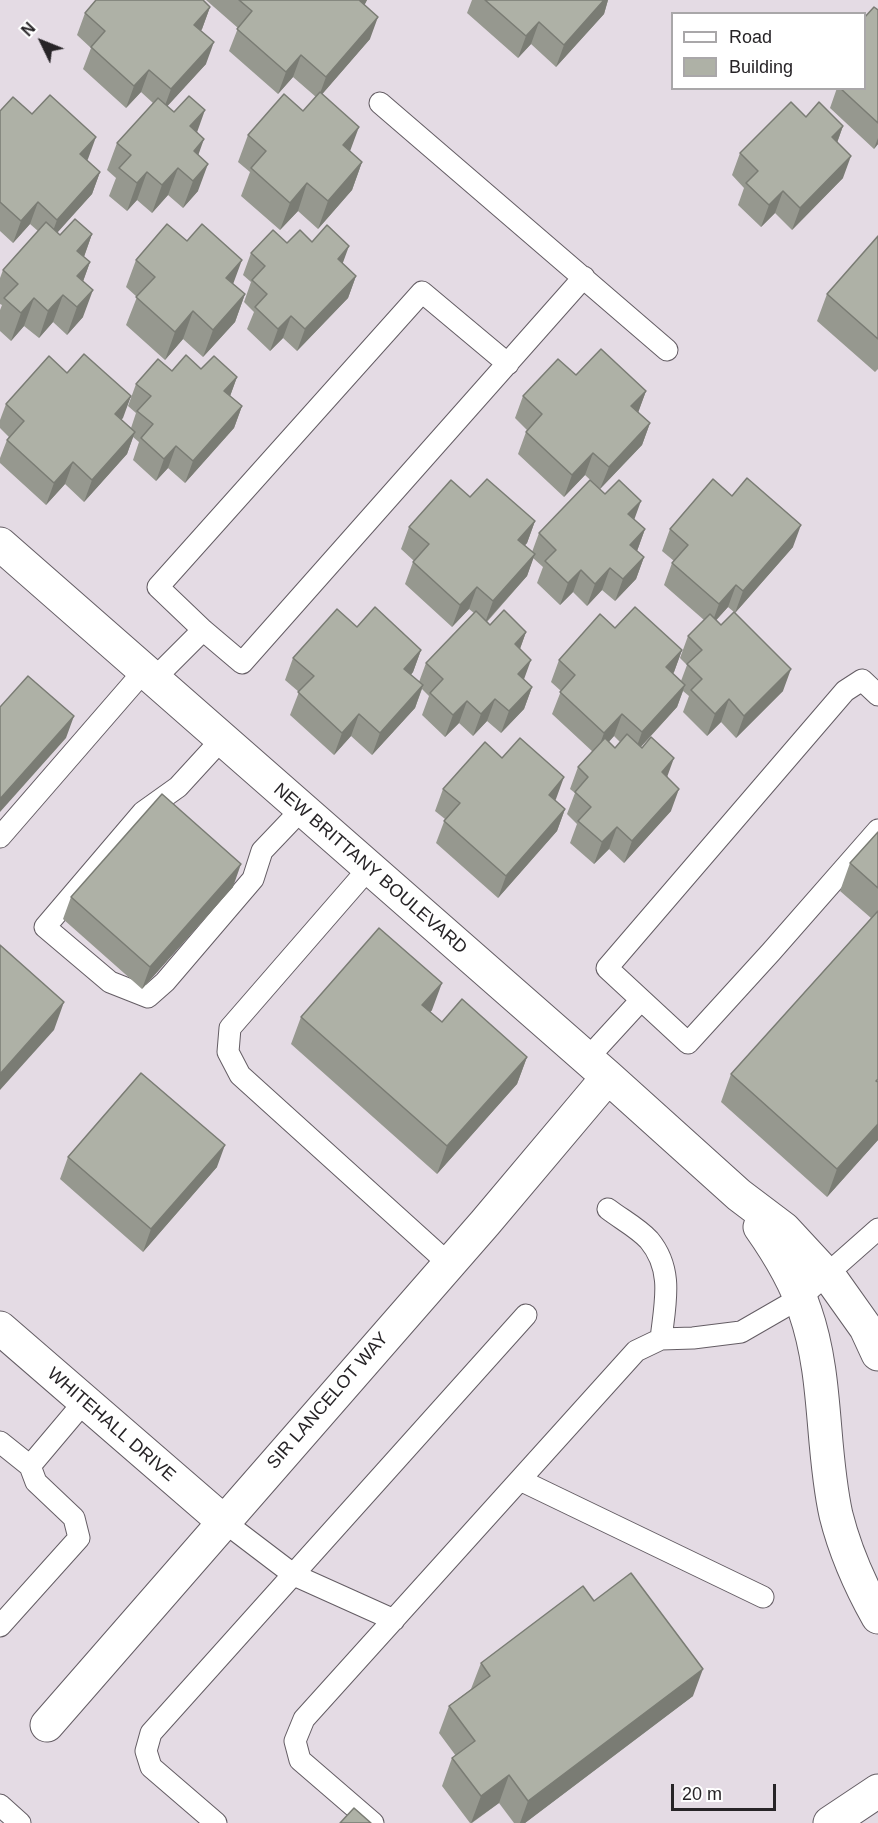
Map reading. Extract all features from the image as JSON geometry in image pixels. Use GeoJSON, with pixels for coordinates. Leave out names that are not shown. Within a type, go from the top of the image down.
{"type":"FeatureCollection","features":[{"type":"Feature","properties":{"kind":"street","name":"NEW BRITTANY BOULEVARD"},"geometry":{"type":"LineString","coordinates":[[2,551],[149,675],[739,1195],[784,1229],[828,1275],[866,1328],[878,1354]]}},
{"type":"Feature","properties":{"kind":"street","name":"SIR LANCELOT WAY"},"geometry":{"type":"LineString","coordinates":[[47,1725],[449,1264],[597,1068]]}},
{"type":"Feature","properties":{"kind":"street","name":"NEW BRITTANY BOULEVARD"},"geometry":{"type":"LineString","coordinates":[[739,1195],[784,1261],[806,1313],[821,1380],[829,1471],[836,1515],[848,1557],[878,1617]]}},
{"type":"Feature","properties":{"kind":"street","name":"WHITEHALL DRIVE"},"geometry":{"type":"LineString","coordinates":[[0,1328],[223,1521]]}},
{"type":"Feature","properties":{"kind":"street"},"geometry":{"type":"LineString","coordinates":[[830,1823],[878,1791]]}},
{"type":"Feature","properties":{"kind":"lane"},"geometry":{"type":"LineString","coordinates":[[380,103],[667,350]]}},
{"type":"Feature","properties":{"kind":"lane"},"geometry":{"type":"LineString","coordinates":[[508,364],[422,292],[158,587],[242,663],[508,364],[584,277]]}},
{"type":"Feature","properties":{"kind":"lane"},"geometry":{"type":"LineString","coordinates":[[0,837],[149,675],[203,630]]}},
{"type":"Feature","properties":{"kind":"lane"},"geometry":{"type":"LineString","coordinates":[[878,695],[861,680],[845,691],[607,968],[688,1043],[878,830]]}},
{"type":"Feature","properties":{"kind":"lane"},"geometry":{"type":"LineString","coordinates":[[222,739],[178,787],[143,812],[45,927],[110,982],[148,997],[165,982],[253,879],[262,851],[302,809]]}},
{"type":"Feature","properties":{"kind":"lane"},"geometry":{"type":"LineString","coordinates":[[369,868],[230,1028],[228,1052],[240,1075],[449,1264]]}},
{"type":"Feature","properties":{"kind":"lane"},"geometry":{"type":"LineString","coordinates":[[597,1068],[641,1000]]}},
{"type":"Feature","properties":{"kind":"lane"},"geometry":{"type":"LineString","coordinates":[[608,1209],[648,1239],[660,1256],[667,1280],[661,1339]]}},
{"type":"Feature","properties":{"kind":"lane"},"geometry":{"type":"LineString","coordinates":[[373,1823],[300,1760],[296,1741],[304,1719],[636,1351],[661,1339],[741,1332],[800,1298],[878,1229]]}},
{"type":"Feature","properties":{"kind":"lane"},"geometry":{"type":"LineString","coordinates":[[216,1823],[151,1767],[146,1751],[151,1733],[526,1315]]}},
{"type":"Feature","properties":{"kind":"lane"},"geometry":{"type":"LineString","coordinates":[[30,1466],[84,1401]]}},
{"type":"Feature","properties":{"kind":"lane"},"geometry":{"type":"LineString","coordinates":[[0,1442],[30,1466],[36,1482],[74,1518],[79,1538],[0,1626]]}},
{"type":"Feature","properties":{"kind":"lane"},"geometry":{"type":"LineString","coordinates":[[520,1480],[763,1597]]}},
{"type":"Feature","properties":{"kind":"lane"},"geometry":{"type":"LineString","coordinates":[[223,1521],[294,1575],[394,1620]]}},
{"type":"Feature","properties":{"kind":"lane"},"geometry":{"type":"LineString","coordinates":[[0,1805],[20,1823]]}},
{"type":"Feature","properties":{"kind":"building"},"geometry":{"type":"Polygon","coordinates":[[[96,0],[203,0],[210,7],[194,25],[214,42],[171,89],[149,70],[134,86],[91,47],[105,31],[85,13],[96,0]]]}},
{"type":"Feature","properties":{"kind":"building"},"geometry":{"type":"Polygon","coordinates":[[[239,0],[359,0],[378,17],[326,77],[301,55],[286,72],[237,29],[252,11],[239,0]]]}},
{"type":"Feature","properties":{"kind":"building"},"geometry":{"type":"Polygon","coordinates":[[[485,0],[604,0],[564,45],[539,22],[526,36],[485,0]]]}},
{"type":"Feature","properties":{"kind":"building"},"geometry":{"type":"Polygon","coordinates":[[[874,7],[878,10],[878,123],[842,90],[866,90],[866,16],[874,7]]]}},
{"type":"Feature","properties":{"kind":"building"},"geometry":{"type":"Polygon","coordinates":[[[320,92],[359,127],[343,145],[362,162],[328,201],[307,183],[290,203],[251,168],[266,151],[248,135],[284,94],[303,111],[320,92]]]}},
{"type":"Feature","properties":{"kind":"building"},"geometry":{"type":"Polygon","coordinates":[[[50,95],[96,137],[80,154],[100,172],[57,220],[38,202],[21,221],[0,202],[0,111],[13,97],[32,114],[50,95]]]}},
{"type":"Feature","properties":{"kind":"building"},"geometry":{"type":"Polygon","coordinates":[[[189,96],[205,110],[190,126],[204,139],[194,151],[208,164],[193,181],[178,168],[162,185],[147,172],[137,183],[119,168],[131,155],[117,143],[158,98],[174,112],[189,96]]]}},
{"type":"Feature","properties":{"kind":"building"},"geometry":{"type":"Polygon","coordinates":[[[791,102],[806,117],[819,102],[843,126],[832,137],[851,156],[800,208],[783,191],[769,205],[746,183],[758,171],[740,153],[791,102]]]}},
{"type":"Feature","properties":{"kind":"building"},"geometry":{"type":"Polygon","coordinates":[[[75,219],[92,234],[77,251],[90,262],[77,276],[93,290],[77,307],[63,295],[48,311],[34,298],[21,313],[4,298],[18,284],[3,270],[46,222],[60,235],[75,219]]]}},
{"type":"Feature","properties":{"kind":"building"},"geometry":{"type":"Polygon","coordinates":[[[167,224],[187,241],[202,224],[242,260],[226,278],[245,294],[213,330],[193,311],[175,332],[136,297],[155,277],[136,260],[167,224]]]}},
{"type":"Feature","properties":{"kind":"building"},"geometry":{"type":"Polygon","coordinates":[[[327,225],[349,246],[338,259],[356,276],[305,329],[291,316],[278,329],[255,307],[267,294],[252,280],[265,266],[251,253],[273,230],[287,243],[300,230],[312,242],[327,225]]]}},
{"type":"Feature","properties":{"kind":"building"},"geometry":{"type":"Polygon","coordinates":[[[878,236],[878,339],[827,294],[878,236]]]}},
{"type":"Feature","properties":{"kind":"building"},"geometry":{"type":"Polygon","coordinates":[[[601,349],[646,391],[631,406],[650,423],[609,467],[593,453],[572,475],[526,432],[542,414],[523,396],[558,359],[576,375],[601,349]]]}},
{"type":"Feature","properties":{"kind":"building"},"geometry":{"type":"Polygon","coordinates":[[[84,354],[131,396],[115,414],[135,432],[92,480],[73,462],[54,483],[7,440],[24,421],[6,404],[49,356],[67,373],[84,354]]]}},
{"type":"Feature","properties":{"kind":"building"},"geometry":{"type":"Polygon","coordinates":[[[186,355],[201,369],[214,356],[237,377],[224,391],[242,406],[193,461],[176,446],[164,459],[141,438],[153,424],[137,411],[151,396],[136,384],[158,359],[172,371],[186,355]]]}},
{"type":"Feature","properties":{"kind":"building"},"geometry":{"type":"Polygon","coordinates":[[[747,478],[801,525],[743,591],[736,585],[719,604],[672,563],[688,545],[670,529],[713,479],[732,496],[747,478]]]}},
{"type":"Feature","properties":{"kind":"building"},"geometry":{"type":"Polygon","coordinates":[[[487,479],[535,521],[518,540],[535,554],[493,601],[477,587],[460,605],[413,562],[429,544],[409,527],[451,480],[470,497],[487,479]]]}},
{"type":"Feature","properties":{"kind":"building"},"geometry":{"type":"Polygon","coordinates":[[[590,480],[605,494],[619,480],[641,501],[628,514],[645,529],[630,545],[644,557],[623,579],[610,568],[595,584],[581,570],[568,583],[545,561],[556,550],[539,533],[590,480]]]}},
{"type":"Feature","properties":{"kind":"building"},"geometry":{"type":"Polygon","coordinates":[[[375,607],[421,650],[404,669],[423,685],[380,733],[359,714],[342,733],[298,692],[314,676],[293,658],[337,609],[357,627],[375,607]]]}},
{"type":"Feature","properties":{"kind":"building"},"geometry":{"type":"Polygon","coordinates":[[[635,607],[682,650],[666,667],[685,685],[642,732],[622,714],[604,733],[560,692],[575,675],[559,660],[600,614],[615,628],[635,607]]]}},
{"type":"Feature","properties":{"kind":"building"},"geometry":{"type":"Polygon","coordinates":[[[504,610],[526,632],[515,644],[531,660],[518,674],[532,687],[509,711],[495,699],[481,714],[467,701],[453,715],[430,693],[443,679],[426,663],[476,611],[490,625],[504,610]]]}},
{"type":"Feature","properties":{"kind":"building"},"geometry":{"type":"Polygon","coordinates":[[[734,612],[791,669],[744,716],[729,699],[715,714],[691,690],[702,679],[687,664],[702,650],[688,636],[710,614],[721,625],[734,612]]]}},
{"type":"Feature","properties":{"kind":"building"},"geometry":{"type":"Polygon","coordinates":[[[28,676],[74,716],[0,799],[0,707],[28,676]]]}},
{"type":"Feature","properties":{"kind":"building"},"geometry":{"type":"Polygon","coordinates":[[[627,734],[642,748],[651,737],[674,758],[662,772],[679,789],[632,841],[617,827],[602,842],[578,821],[591,807],[575,792],[588,777],[578,767],[605,738],[615,748],[627,734]]]}},
{"type":"Feature","properties":{"kind":"building"},"geometry":{"type":"Polygon","coordinates":[[[520,738],[564,777],[549,795],[565,809],[506,876],[444,821],[460,803],[443,789],[485,742],[502,758],[520,738]]]}},
{"type":"Feature","properties":{"kind":"building"},"geometry":{"type":"Polygon","coordinates":[[[162,794],[241,864],[150,967],[71,897],[162,794]]]}},
{"type":"Feature","properties":{"kind":"building"},"geometry":{"type":"Polygon","coordinates":[[[878,832],[878,888],[850,863],[878,832]]]}},
{"type":"Feature","properties":{"kind":"building"},"geometry":{"type":"Polygon","coordinates":[[[878,911],[878,1079],[876,1081],[878,1082],[878,1124],[837,1169],[731,1074],[878,911]]]}},
{"type":"Feature","properties":{"kind":"building"},"geometry":{"type":"Polygon","coordinates":[[[379,928],[442,983],[422,1005],[442,1022],[462,999],[527,1057],[447,1146],[301,1017],[379,928]]]}},
{"type":"Feature","properties":{"kind":"building"},"geometry":{"type":"Polygon","coordinates":[[[0,945],[64,1002],[0,1074],[0,945]]]}},
{"type":"Feature","properties":{"kind":"building"},"geometry":{"type":"Polygon","coordinates":[[[141,1073],[225,1145],[151,1229],[68,1157],[141,1073]]]}},
{"type":"Feature","properties":{"kind":"building"},"geometry":{"type":"Polygon","coordinates":[[[631,1573],[703,1669],[528,1801],[509,1775],[481,1796],[452,1758],[475,1741],[449,1706],[490,1676],[481,1663],[583,1586],[594,1601],[631,1573]]]}},
{"type":"Feature","properties":{"kind":"building"},"geometry":{"type":"Polygon","coordinates":[[[354,1808],[371,1823],[340,1823],[354,1808]]]}}]}
